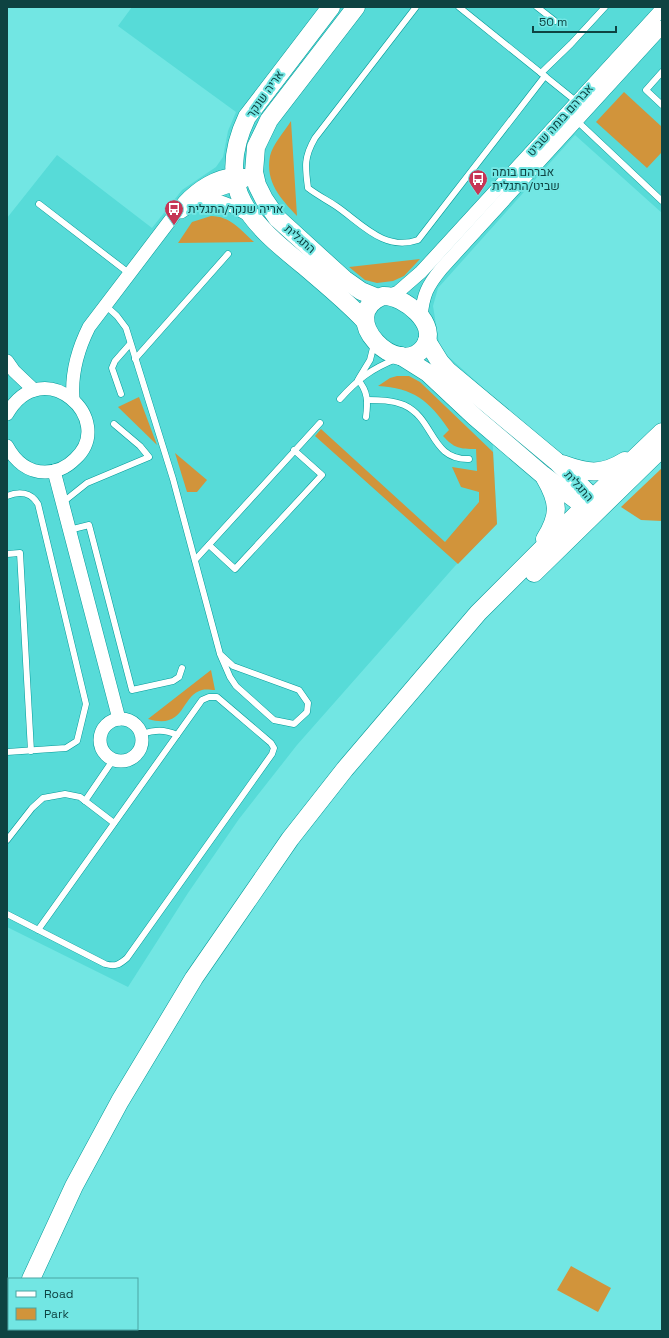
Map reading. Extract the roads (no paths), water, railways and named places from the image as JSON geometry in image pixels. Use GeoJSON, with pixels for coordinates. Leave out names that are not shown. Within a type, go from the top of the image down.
{"type":"FeatureCollection","features":[{"type":"Feature","properties":{"kind":"main road","name":"אריה שנקר"},"geometry":{"type":"LineString","coordinates":[[250,216],[242,200],[235,179],[238,143],[247,117],[331,7]]}},
{"type":"Feature","properties":{"kind":"main road","name":"אריה שנקר"},"geometry":{"type":"LineString","coordinates":[[254,158],[260,138],[269,120],[356,7]]}},
{"type":"Feature","properties":{"kind":"main road","name":"התגלית"},"geometry":{"type":"LineString","coordinates":[[254,158],[255,177],[264,200],[280,222],[344,279],[360,291],[383,297]]}},
{"type":"Feature","properties":{"kind":"main road","name":"התגלית"},"geometry":{"type":"LineString","coordinates":[[250,216],[269,237],[335,292],[364,320]]}},
{"type":"Feature","properties":{"kind":"main road"},"geometry":{"type":"LineString","coordinates":[[383,297],[405,303],[414,309],[421,317],[427,333],[427,341],[420,352],[408,356],[401,356],[387,351],[375,341],[364,320],[368,308],[383,297]]}},
{"type":"Feature","properties":{"kind":"main road","name":"התגלית"},"geometry":{"type":"LineString","coordinates":[[427,341],[440,362],[448,371],[556,462],[592,505]]}},
{"type":"Feature","properties":{"kind":"main road","name":"התגלית"},"geometry":{"type":"LineString","coordinates":[[401,356],[428,373],[475,417],[543,476],[592,505]]}},
{"type":"Feature","properties":{"kind":"main road"},"geometry":{"type":"LineString","coordinates":[[360,751],[480,626],[642,450],[662,432]]}},
{"type":"Feature","properties":{"kind":"main road"},"geometry":{"type":"LineString","coordinates":[[31,1278],[96,1144],[120,1101],[172,1013],[217,942],[270,866],[360,751],[478,613],[536,554],[592,505],[662,448]]}},
{"type":"Feature","properties":{"kind":"main road"},"geometry":{"type":"LineString","coordinates":[[556,462],[585,472],[599,472],[610,469],[642,450]]}},
{"type":"Feature","properties":{"kind":"main road"},"geometry":{"type":"LineString","coordinates":[[536,554],[551,530],[556,510],[555,497],[543,476]]}},
{"type":"Feature","properties":{"kind":"street","name":"אברהם בומה שביט"},"geometry":{"type":"LineString","coordinates":[[383,297],[398,292],[421,272],[662,9]]}},
{"type":"Feature","properties":{"kind":"street","name":"אברהם בומה שביט"},"geometry":{"type":"LineString","coordinates":[[421,317],[423,298],[434,278],[662,27]]}},
{"type":"Feature","properties":{"kind":"street"},"geometry":{"type":"LineString","coordinates":[[73,399],[74,370],[85,335],[105,305],[184,202],[199,189],[209,183],[255,177]]}},
{"type":"Feature","properties":{"kind":"street"},"geometry":{"type":"LineString","coordinates":[[173,218],[195,202],[235,179]]}},
{"type":"Feature","properties":{"kind":"street"},"geometry":{"type":"LineString","coordinates":[[195,202],[217,201],[234,206],[250,216]]}},
{"type":"Feature","properties":{"kind":"street"},"geometry":{"type":"LineString","coordinates":[[11,366],[34,390]]}},
{"type":"Feature","properties":{"kind":"street"},"geometry":{"type":"LineString","coordinates":[[10,409],[16,392],[11,366]]}},
{"type":"Feature","properties":{"kind":"street"},"geometry":{"type":"LineString","coordinates":[[55,389],[74,370]]}},
{"type":"Feature","properties":{"kind":"street"},"geometry":{"type":"LineString","coordinates":[[7,462],[22,465],[33,470],[45,472],[54,471],[69,465],[78,457],[84,446],[88,433],[82,408],[73,399],[55,389],[44,388],[22,395],[10,409]]}},
{"type":"Feature","properties":{"kind":"street"},"geometry":{"type":"LineString","coordinates":[[7,446],[12,456],[22,465]]}},
{"type":"Feature","properties":{"kind":"street"},"geometry":{"type":"LineString","coordinates":[[54,471],[119,719]]}},
{"type":"Feature","properties":{"kind":"street"},"geometry":{"type":"LineString","coordinates":[[119,719],[128,720],[134,723],[142,734],[141,748],[126,761],[113,760],[102,750],[100,736],[108,723],[119,719]]}},
{"type":"Feature","properties":{"kind":"lane"},"geometry":{"type":"LineString","coordinates":[[416,7],[315,138],[307,151],[305,165],[308,188],[337,207],[367,230],[388,241],[400,243],[418,240],[543,74],[605,7]]}},
{"type":"Feature","properties":{"kind":"lane"},"geometry":{"type":"LineString","coordinates":[[459,7],[577,102]]}},
{"type":"Feature","properties":{"kind":"lane"},"geometry":{"type":"LineString","coordinates":[[537,7],[555,21]]}},
{"type":"Feature","properties":{"kind":"lane"},"geometry":{"type":"LineString","coordinates":[[662,72],[646,90],[662,104]]}},
{"type":"Feature","properties":{"kind":"lane"},"geometry":{"type":"LineString","coordinates":[[576,120],[662,201]]}},
{"type":"Feature","properties":{"kind":"lane"},"geometry":{"type":"LineString","coordinates":[[39,204],[130,274]]}},
{"type":"Feature","properties":{"kind":"lane"},"geometry":{"type":"LineString","coordinates":[[135,359],[228,254]]}},
{"type":"Feature","properties":{"kind":"lane"},"geometry":{"type":"LineString","coordinates":[[105,305],[121,320],[130,344],[173,479],[220,654],[230,677],[236,686],[274,720],[294,724],[307,712],[308,703],[299,690],[233,666],[220,654]]}},
{"type":"Feature","properties":{"kind":"lane"},"geometry":{"type":"LineString","coordinates":[[358,380],[370,360],[375,341]]}},
{"type":"Feature","properties":{"kind":"lane"},"geometry":{"type":"LineString","coordinates":[[121,394],[112,368],[130,344]]}},
{"type":"Feature","properties":{"kind":"lane"},"geometry":{"type":"LineString","coordinates":[[340,399],[358,380],[372,370],[401,356]]}},
{"type":"Feature","properties":{"kind":"lane"},"geometry":{"type":"LineString","coordinates":[[358,380],[365,388],[367,400],[366,417]]}},
{"type":"Feature","properties":{"kind":"lane"},"geometry":{"type":"LineString","coordinates":[[367,400],[384,400],[404,405],[427,424],[437,445],[446,454],[458,460],[469,459]]}},
{"type":"Feature","properties":{"kind":"lane"},"geometry":{"type":"LineString","coordinates":[[195,560],[320,422]]}},
{"type":"Feature","properties":{"kind":"lane"},"geometry":{"type":"LineString","coordinates":[[62,503],[87,483],[149,457],[140,446],[114,424]]}},
{"type":"Feature","properties":{"kind":"lane"},"geometry":{"type":"LineString","coordinates":[[209,545],[236,569],[322,475],[294,450]]}},
{"type":"Feature","properties":{"kind":"lane"},"geometry":{"type":"LineString","coordinates":[[7,496],[27,493],[34,497],[38,504],[86,704],[77,741],[66,748],[7,752]]}},
{"type":"Feature","properties":{"kind":"lane"},"geometry":{"type":"LineString","coordinates":[[69,530],[89,525],[132,690],[174,681],[179,676],[182,668]]}},
{"type":"Feature","properties":{"kind":"lane"},"geometry":{"type":"LineString","coordinates":[[7,554],[20,553],[31,751]]}},
{"type":"Feature","properties":{"kind":"lane"},"geometry":{"type":"LineString","coordinates":[[7,914],[38,930],[105,964],[113,966],[120,965],[136,945],[272,754],[274,748],[271,743],[217,697],[209,697],[202,700],[38,930]]}},
{"type":"Feature","properties":{"kind":"lane"},"geometry":{"type":"LineString","coordinates":[[142,734],[156,730],[167,731],[177,735]]}},
{"type":"Feature","properties":{"kind":"lane"},"geometry":{"type":"LineString","coordinates":[[85,801],[113,760]]}},
{"type":"Feature","properties":{"kind":"lane"},"geometry":{"type":"LineString","coordinates":[[7,840],[32,808],[43,798],[65,794],[80,797],[114,823]]}},
{"type":"Feature","properties":{"kind":"place","name":"אברהם בומה שביט/התגלית"},"geometry":{"type":"Point","coordinates":[478,196]}},
{"type":"Feature","properties":{"kind":"place","name":"אריה שנקר/התגלית"},"geometry":{"type":"Point","coordinates":[174,226]}}]}
